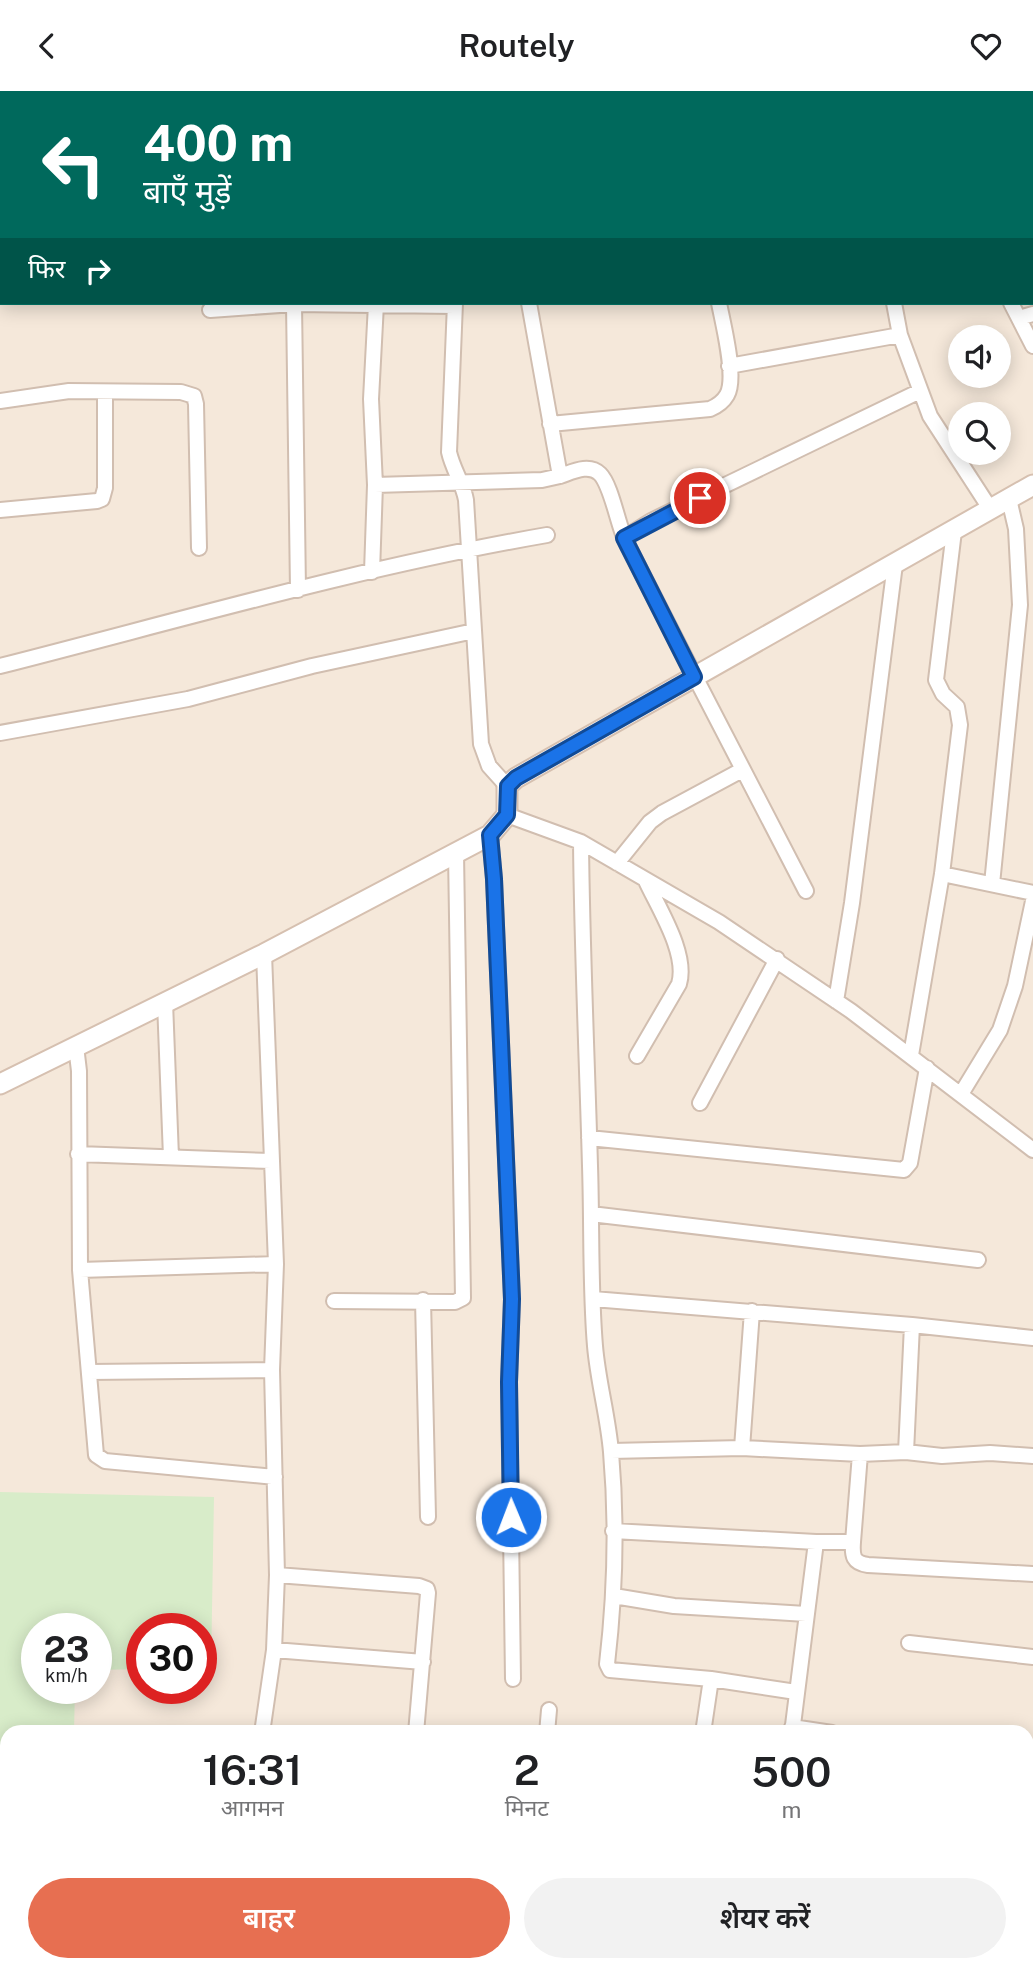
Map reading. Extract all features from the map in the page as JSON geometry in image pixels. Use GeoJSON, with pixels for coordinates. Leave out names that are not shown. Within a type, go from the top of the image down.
{"type":"FeatureCollection","features":[{"type":"Feature","properties":{"kind":"street"},"geometry":{"type":"LineString","coordinates":[[210,310],[280,305]]}},
{"type":"Feature","properties":{"kind":"street"},"geometry":{"type":"LineString","coordinates":[[294,305],[298,590]]}},
{"type":"Feature","properties":{"kind":"street"},"geometry":{"type":"LineString","coordinates":[[372,572],[375,485],[370,399],[376,305]]}},
{"type":"Feature","properties":{"kind":"street"},"geometry":{"type":"LineString","coordinates":[[455,305],[449,452],[463,484],[470,548],[481,744],[489,766],[508,786]]}},
{"type":"Feature","properties":{"kind":"street"},"geometry":{"type":"LineString","coordinates":[[528,305],[559,476]]}},
{"type":"Feature","properties":{"kind":"street"},"geometry":{"type":"LineString","coordinates":[[550,424],[710,409],[718,405],[728,394],[730,378],[719,305]]}},
{"type":"Feature","properties":{"kind":"street"},"geometry":{"type":"LineString","coordinates":[[894,305],[900,335],[920,391],[946,442],[991,510]]}},
{"type":"Feature","properties":{"kind":"street"},"geometry":{"type":"LineString","coordinates":[[1026,316],[1033,346]]}},
{"type":"Feature","properties":{"kind":"street"},"geometry":{"type":"LineString","coordinates":[[729,366],[900,335]]}},
{"type":"Feature","properties":{"kind":"street"},"geometry":{"type":"LineString","coordinates":[[0,401],[69,391],[181,392],[194,396],[199,548]]}},
{"type":"Feature","properties":{"kind":"street"},"geometry":{"type":"LineString","coordinates":[[0,510],[102,499],[105,488],[106,391]]}},
{"type":"Feature","properties":{"kind":"street"},"geometry":{"type":"LineString","coordinates":[[624,538],[651,521],[920,391]]}},
{"type":"Feature","properties":{"kind":"street"},"geometry":{"type":"LineString","coordinates":[[375,485],[542,480],[590,469],[600,474],[606,484],[624,538],[806,891]]}},
{"type":"Feature","properties":{"kind":"street"},"geometry":{"type":"LineString","coordinates":[[0,1084],[264,954],[490,835],[507,815],[508,786],[516,778],[1033,485]]}},
{"type":"Feature","properties":{"kind":"street"},"geometry":{"type":"LineString","coordinates":[[992,884],[1020,605],[1016,529],[1009,499]]}},
{"type":"Feature","properties":{"kind":"street"},"geometry":{"type":"LineString","coordinates":[[911,1055],[942,874],[960,725],[957,706],[943,694],[936,680],[954,531]]}},
{"type":"Feature","properties":{"kind":"street"},"geometry":{"type":"LineString","coordinates":[[0,666],[470,548],[547,535]]}},
{"type":"Feature","properties":{"kind":"street"},"geometry":{"type":"LineString","coordinates":[[836,1001],[852,903],[895,564]]}},
{"type":"Feature","properties":{"kind":"street"},"geometry":{"type":"LineString","coordinates":[[0,733],[188,699],[312,666],[474,631]]}},
{"type":"Feature","properties":{"kind":"street"},"geometry":{"type":"LineString","coordinates":[[617,863],[639,834],[662,813],[743,770]]}},
{"type":"Feature","properties":{"kind":"street"},"geometry":{"type":"LineString","coordinates":[[507,815],[581,842],[719,922],[777,959],[911,1055],[1033,1150]]}},
{"type":"Feature","properties":{"kind":"street"},"geometry":{"type":"LineString","coordinates":[[490,835],[512,1299],[509,1382],[513,1679]]}},
{"type":"Feature","properties":{"kind":"street"},"geometry":{"type":"LineString","coordinates":[[581,842],[582,986],[595,1347],[611,1451],[614,1596],[607,1664],[610,1670],[711,1679],[796,1692]]}},
{"type":"Feature","properties":{"kind":"street"},"geometry":{"type":"LineString","coordinates":[[334,1301],[455,1301],[463,1295],[456,853]]}},
{"type":"Feature","properties":{"kind":"street"},"geometry":{"type":"LineString","coordinates":[[942,874],[1033,893]]}},
{"type":"Feature","properties":{"kind":"street"},"geometry":{"type":"LineString","coordinates":[[637,1056],[679,984],[682,972],[679,952],[646,881]]}},
{"type":"Feature","properties":{"kind":"street"},"geometry":{"type":"LineString","coordinates":[[961,1094],[1000,1030],[1015,986],[1033,901]]}},
{"type":"Feature","properties":{"kind":"street"},"geometry":{"type":"LineString","coordinates":[[263,1725],[274,1650],[277,1574],[272,1370],[276,1264],[264,954]]}},
{"type":"Feature","properties":{"kind":"street"},"geometry":{"type":"LineString","coordinates":[[700,1103],[777,959]]}},
{"type":"Feature","properties":{"kind":"street"},"geometry":{"type":"LineString","coordinates":[[165,1002],[172,1157]]}},
{"type":"Feature","properties":{"kind":"street"},"geometry":{"type":"LineString","coordinates":[[76,1046],[79,1071],[80,1270],[95,1450],[100,1460],[275,1477]]}},
{"type":"Feature","properties":{"kind":"street"},"geometry":{"type":"LineString","coordinates":[[589,1138],[904,1170],[910,1163],[927,1068]]}},
{"type":"Feature","properties":{"kind":"street"},"geometry":{"type":"LineString","coordinates":[[78,1154],[271,1161]]}},
{"type":"Feature","properties":{"kind":"street"},"geometry":{"type":"LineString","coordinates":[[591,1214],[978,1260]]}},
{"type":"Feature","properties":{"kind":"street"},"geometry":{"type":"LineString","coordinates":[[80,1270],[276,1264]]}},
{"type":"Feature","properties":{"kind":"street"},"geometry":{"type":"LineString","coordinates":[[593,1299],[912,1325],[1033,1338]]}},
{"type":"Feature","properties":{"kind":"street"},"geometry":{"type":"LineString","coordinates":[[423,1300],[428,1517]]}},
{"type":"Feature","properties":{"kind":"street"},"geometry":{"type":"LineString","coordinates":[[742,1448],[752,1311]]}},
{"type":"Feature","properties":{"kind":"street"},"geometry":{"type":"LineString","coordinates":[[906,1452],[912,1325]]}},
{"type":"Feature","properties":{"kind":"street"},"geometry":{"type":"LineString","coordinates":[[89,1372],[272,1370]]}},
{"type":"Feature","properties":{"kind":"street"},"geometry":{"type":"LineString","coordinates":[[611,1451],[742,1448],[860,1454],[906,1452],[942,1456],[990,1453],[1033,1456]]}},
{"type":"Feature","properties":{"kind":"street"},"geometry":{"type":"LineString","coordinates":[[860,1454],[852,1556],[860,1564],[1033,1574]]}},
{"type":"Feature","properties":{"kind":"street"},"geometry":{"type":"LineString","coordinates":[[613,1531],[853,1542]]}},
{"type":"Feature","properties":{"kind":"street"},"geometry":{"type":"LineString","coordinates":[[793,1725],[816,1542]]}},
{"type":"Feature","properties":{"kind":"street"},"geometry":{"type":"LineString","coordinates":[[277,1574],[424,1586],[428,1593],[417,1725]]}},
{"type":"Feature","properties":{"kind":"street"},"geometry":{"type":"LineString","coordinates":[[614,1596],[674,1606],[806,1614]]}},
{"type":"Feature","properties":{"kind":"street"},"geometry":{"type":"LineString","coordinates":[[909,1643],[1033,1657]]}},
{"type":"Feature","properties":{"kind":"street"},"geometry":{"type":"LineString","coordinates":[[274,1650],[423,1662]]}},
{"type":"Feature","properties":{"kind":"street"},"geometry":{"type":"LineString","coordinates":[[704,1725],[711,1679]]}},
{"type":"Feature","properties":{"kind":"street"},"geometry":{"type":"LineString","coordinates":[[548,1725],[549,1710]]}},
{"type":"Feature","properties":{"kind":"shaded area"},"geometry":{"type":"Polygon","coordinates":[[[0,305],[1033,305],[1033,1725],[0,1725],[0,305]]]}},
{"type":"Feature","properties":{"kind":"green space"},"geometry":{"type":"Polygon","coordinates":[[[0,1492],[214,1497],[212,1613],[126,1613],[126,1669],[112,1670],[112,1613],[21,1613],[21,1704],[75,1704],[74,1725],[0,1725],[0,1492]]]}},
{"type":"Feature","properties":{"kind":"route"},"geometry":{"type":"LineString","coordinates":[[511,1517],[509,1382],[512,1299],[490,835],[507,815],[506,794],[511,781],[694,677],[624,538],[651,521],[700,498]]}}]}
